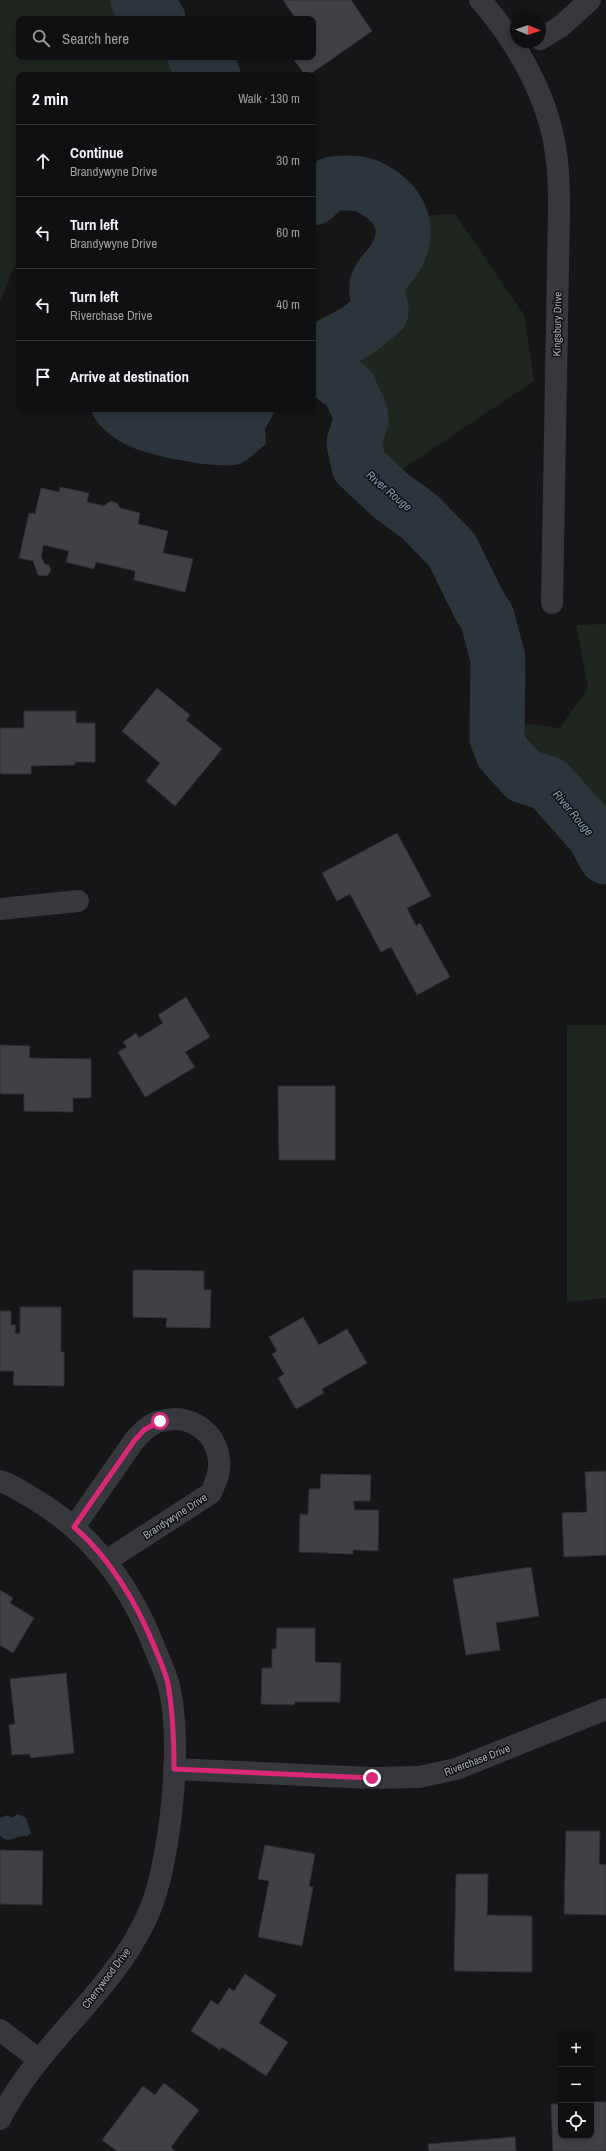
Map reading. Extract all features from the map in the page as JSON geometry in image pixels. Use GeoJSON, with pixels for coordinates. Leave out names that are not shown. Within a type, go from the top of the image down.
{"type":"FeatureCollection","features":[{"type":"Feature","properties":{"kind":"street","name":"Kingsbury Drive"},"geometry":{"type":"LineString","coordinates":[[480,0],[510,29]]}},
{"type":"Feature","properties":{"kind":"street"},"geometry":{"type":"LineString","coordinates":[[546,35],[560,27],[590,0]]}},
{"type":"Feature","properties":{"kind":"street","name":"Kingsbury Drive"},"geometry":{"type":"LineString","coordinates":[[528,48],[530,73],[546,117],[557,160],[558,185],[552,603]]}},
{"type":"Feature","properties":{"kind":"street"},"geometry":{"type":"LineString","coordinates":[[0,909],[78,901]]}},
{"type":"Feature","properties":{"kind":"street","name":"Brandywyne Drive"},"geometry":{"type":"LineString","coordinates":[[74,1527],[134,1441],[144,1430],[160,1421],[179,1418],[200,1425],[209,1433],[219,1460],[217,1478],[211,1493],[106,1561]]}},
{"type":"Feature","properties":{"kind":"street"},"geometry":{"type":"LineString","coordinates":[[0,1481],[52,1509],[74,1527],[106,1561],[126,1587],[137,1606],[168,1683],[174,1733],[174,1769]]}},
{"type":"Feature","properties":{"kind":"street","name":"Riverchase Drive"},"geometry":{"type":"LineString","coordinates":[[174,1769],[372,1778],[419,1778],[456,1769],[606,1709]]}},
{"type":"Feature","properties":{"kind":"street","name":"Cherrywood Drive"},"geometry":{"type":"LineString","coordinates":[[0,2119],[11,2097],[38,2059],[99,1992],[126,1955],[146,1919],[157,1890],[166,1855],[174,1769]]}},
{"type":"Feature","properties":{"kind":"street"},"geometry":{"type":"LineString","coordinates":[[0,2030],[38,2059]]}},
{"type":"Feature","properties":{"kind":"shaded area"},"geometry":{"type":"Polygon","coordinates":[[[0,0],[159,0],[172,16],[16,16],[16,60],[217,60],[231,72],[16,72],[16,266],[13,269],[0,302],[0,0]]]}},
{"type":"Feature","properties":{"kind":"shaded area"},"geometry":{"type":"Polygon","coordinates":[[[455,214],[524,315],[534,381],[392,476],[381,459],[378,429],[367,386],[352,358],[357,346],[387,331],[390,298],[399,274],[411,216],[455,214]]]}},
{"type":"Feature","properties":{"kind":"shaded area"},"geometry":{"type":"Polygon","coordinates":[[[92,412],[274,412],[265,429],[266,444],[243,462],[235,465],[211,465],[196,463],[164,457],[137,449],[110,435],[100,425],[92,412]]]}},
{"type":"Feature","properties":{"kind":"shaded area"},"geometry":{"type":"Polygon","coordinates":[[[606,624],[606,814],[555,778],[518,723],[560,728],[588,688],[576,625],[606,624]]]}},
{"type":"Feature","properties":{"kind":"shaded area"},"geometry":{"type":"Polygon","coordinates":[[[567,1025],[606,1025],[606,1298],[567,1302],[567,1025]]]}},
{"type":"Feature","properties":{"kind":"shaded area"},"geometry":{"type":"Polygon","coordinates":[[[18,1814],[26,1818],[31,1833],[27,1836],[21,1836],[10,1840],[4,1839],[0,1835],[0,1818],[8,1815],[11,1818],[18,1814]]]}},
{"type":"Feature","properties":{"kind":"building"},"geometry":{"type":"Polygon","coordinates":[[[283,0],[351,0],[372,31],[313,72],[303,72],[294,60],[316,60],[316,16],[294,16],[283,0]]]}},
{"type":"Feature","properties":{"kind":"building"},"geometry":{"type":"Polygon","coordinates":[[[60,487],[89,493],[87,502],[104,506],[110,501],[117,503],[120,508],[140,513],[138,524],[168,531],[163,553],[193,559],[185,592],[134,580],[135,571],[96,562],[94,569],[66,562],[69,551],[43,545],[41,557],[45,564],[49,565],[51,570],[47,576],[38,575],[33,561],[19,558],[29,513],[35,514],[41,488],[59,492],[60,487]]]}},
{"type":"Feature","properties":{"kind":"building"},"geometry":{"type":"Polygon","coordinates":[[[157,688],[190,715],[186,720],[222,749],[175,806],[146,781],[160,763],[122,731],[157,688]]]}},
{"type":"Feature","properties":{"kind":"building"},"geometry":{"type":"Polygon","coordinates":[[[24,711],[76,711],[76,723],[95,723],[95,762],[75,762],[75,765],[31,766],[31,774],[0,774],[0,728],[24,728],[24,711]]]}},
{"type":"Feature","properties":{"kind":"building"},"geometry":{"type":"Polygon","coordinates":[[[397,833],[431,896],[407,908],[416,926],[420,923],[450,977],[417,995],[391,947],[381,952],[350,894],[337,901],[322,873],[397,833]]]}},
{"type":"Feature","properties":{"kind":"building"},"geometry":{"type":"Polygon","coordinates":[[[186,997],[210,1037],[185,1052],[195,1067],[145,1097],[118,1052],[127,1047],[123,1042],[136,1033],[139,1038],[163,1023],[158,1015],[186,997]]]}},
{"type":"Feature","properties":{"kind":"building"},"geometry":{"type":"Polygon","coordinates":[[[0,1045],[30,1046],[29,1058],[91,1059],[91,1098],[73,1098],[73,1112],[24,1111],[24,1094],[0,1094],[0,1045]]]}},
{"type":"Feature","properties":{"kind":"building"},"geometry":{"type":"Polygon","coordinates":[[[278,1086],[335,1086],[335,1160],[279,1160],[278,1086]]]}},
{"type":"Feature","properties":{"kind":"building"},"geometry":{"type":"Polygon","coordinates":[[[133,1270],[204,1271],[204,1290],[211,1290],[210,1328],[166,1327],[167,1318],[133,1317],[133,1270]]]}},
{"type":"Feature","properties":{"kind":"building"},"geometry":{"type":"Polygon","coordinates":[[[20,1307],[61,1307],[61,1352],[64,1352],[64,1386],[13,1385],[14,1371],[0,1371],[0,1311],[11,1311],[11,1325],[16,1325],[15,1333],[20,1334],[20,1307]]]}},
{"type":"Feature","properties":{"kind":"building"},"geometry":{"type":"Polygon","coordinates":[[[303,1317],[319,1345],[347,1329],[367,1363],[322,1389],[324,1393],[296,1409],[278,1378],[284,1374],[272,1354],[277,1351],[269,1337],[303,1317]]]}},
{"type":"Feature","properties":{"kind":"building"},"geometry":{"type":"Polygon","coordinates":[[[606,1471],[606,1555],[564,1557],[562,1513],[587,1512],[585,1472],[606,1471]]]}},
{"type":"Feature","properties":{"kind":"building"},"geometry":{"type":"Polygon","coordinates":[[[321,1474],[371,1475],[370,1501],[354,1501],[354,1510],[379,1510],[378,1551],[353,1550],[353,1554],[299,1552],[300,1514],[308,1515],[309,1489],[320,1489],[321,1474]]]}},
{"type":"Feature","properties":{"kind":"building"},"geometry":{"type":"Polygon","coordinates":[[[531,1567],[539,1616],[496,1623],[500,1650],[466,1655],[453,1579],[531,1567]]]}},
{"type":"Feature","properties":{"kind":"building"},"geometry":{"type":"Polygon","coordinates":[[[0,1590],[13,1598],[10,1603],[34,1618],[13,1653],[0,1645],[0,1590]]]}},
{"type":"Feature","properties":{"kind":"building"},"geometry":{"type":"Polygon","coordinates":[[[277,1628],[315,1628],[315,1662],[341,1663],[340,1702],[295,1702],[294,1705],[261,1704],[262,1668],[272,1668],[272,1649],[276,1649],[277,1628]]]}},
{"type":"Feature","properties":{"kind":"building"},"geometry":{"type":"Polygon","coordinates":[[[66,1673],[74,1753],[30,1758],[30,1754],[12,1755],[9,1725],[15,1724],[10,1679],[66,1673]]]}},
{"type":"Feature","properties":{"kind":"building"},"geometry":{"type":"Polygon","coordinates":[[[566,1831],[600,1831],[599,1864],[606,1865],[606,1915],[564,1914],[566,1831]]]}},
{"type":"Feature","properties":{"kind":"building"},"geometry":{"type":"Polygon","coordinates":[[[265,1845],[315,1854],[309,1886],[313,1887],[302,1946],[258,1937],[269,1881],[258,1879],[265,1845]]]}},
{"type":"Feature","properties":{"kind":"building"},"geometry":{"type":"Polygon","coordinates":[[[0,1850],[43,1851],[42,1905],[0,1904],[0,1850]]]}},
{"type":"Feature","properties":{"kind":"building"},"geometry":{"type":"Polygon","coordinates":[[[456,1874],[488,1874],[487,1915],[532,1916],[532,1972],[454,1971],[456,1874]]]}},
{"type":"Feature","properties":{"kind":"building"},"geometry":{"type":"Polygon","coordinates":[[[245,1974],[276,1995],[259,2023],[288,2042],[266,2076],[222,2047],[220,2050],[191,2031],[211,2000],[218,2005],[229,1988],[234,1991],[245,1974]]]}},
{"type":"Feature","properties":{"kind":"building"},"geometry":{"type":"Polygon","coordinates":[[[164,2083],[199,2110],[171,2147],[175,2151],[117,2151],[102,2140],[143,2086],[155,2095],[164,2083]]]}},
{"type":"Feature","properties":{"kind":"building"},"geometry":{"type":"Polygon","coordinates":[[[594,2102],[606,2102],[606,2151],[553,2151],[551,2104],[558,2104],[558,2139],[594,2139],[594,2102]]]}},
{"type":"Feature","properties":{"kind":"building"},"geometry":{"type":"Polygon","coordinates":[[[515,2137],[516,2151],[429,2151],[428,2144],[515,2137]]]}},
{"type":"Feature","properties":{"kind":"waterway","name":"River Rouge"},"geometry":{"type":"LineString","coordinates":[[138,0],[155,16]]}},
{"type":"Feature","properties":{"kind":"waterway","name":"River Rouge"},"geometry":{"type":"LineString","coordinates":[[198,60],[210,72]]}},
{"type":"Feature","properties":{"kind":"waterway","name":"River Rouge"},"geometry":{"type":"LineString","coordinates":[[316,196],[325,188],[336,183],[367,186],[388,199],[395,207],[403,226],[403,237],[400,248],[394,260],[382,275],[377,285],[381,312],[357,331],[329,346],[320,358],[326,371],[349,388],[360,412],[361,420],[354,443],[359,466],[390,495],[420,517],[452,550],[480,607],[487,617],[498,659],[497,738],[503,753],[524,776],[549,784],[594,835],[606,857]]}},
{"type":"Feature","properties":{"kind":"route"},"geometry":{"type":"LineString","coordinates":[[160,1421],[144,1430],[134,1441],[74,1527],[106,1561],[126,1587],[137,1606],[150,1636],[168,1683],[174,1733],[174,1769],[372,1778]]}}]}
